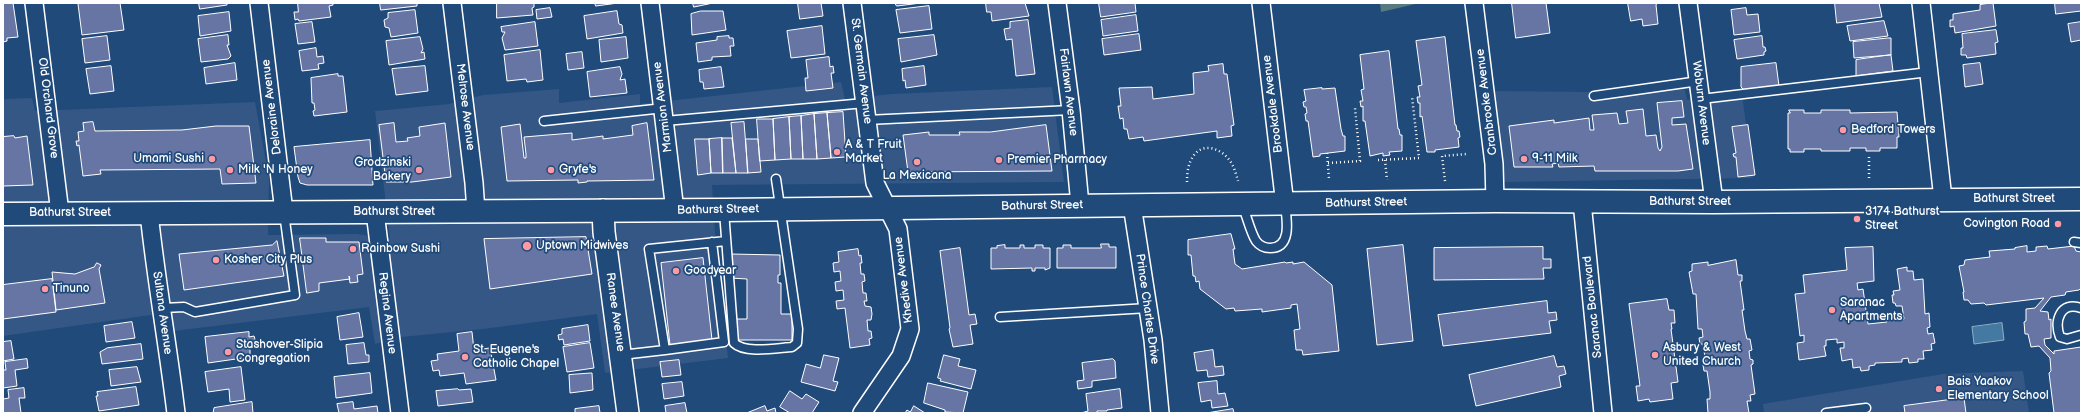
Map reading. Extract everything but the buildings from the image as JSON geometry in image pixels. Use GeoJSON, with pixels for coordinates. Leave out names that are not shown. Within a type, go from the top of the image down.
{"type":"FeatureCollection","features":[{"type":"Feature","properties":{"kind":"main road","name":"Bathurst Street"},"geometry":{"type":"LineString","coordinates":[[3,214],[603,210],[675,211],[1080,205],[1285,205],[1495,201],[1714,202],[2081,199]]}},
{"type":"Feature","properties":{"kind":"street","name":"Old Orchard Grove"},"geometry":{"type":"LineString","coordinates":[[34,3],[60,213]]}},
{"type":"Feature","properties":{"kind":"street","name":"Deloraine Avenue"},"geometry":{"type":"LineString","coordinates":[[259,3],[284,212]]}},
{"type":"Feature","properties":{"kind":"street","name":"Melrose Avenue"},"geometry":{"type":"LineString","coordinates":[[452,3],[473,175],[476,212]]}},
{"type":"Feature","properties":{"kind":"street","name":"Marmion Avenue"},"geometry":{"type":"LineString","coordinates":[[650,3],[665,115],[675,211]]}},
{"type":"Feature","properties":{"kind":"street","name":"St. Germain Avenue"},"geometry":{"type":"LineString","coordinates":[[852,3],[875,183],[887,207]]}},
{"type":"Feature","properties":{"kind":"street","name":"Fairlawn Avenue"},"geometry":{"type":"LineString","coordinates":[[1056,3],[1071,110],[1080,205]]}},
{"type":"Feature","properties":{"kind":"street","name":"Brookdale Avenue"},"geometry":{"type":"LineString","coordinates":[[1261,3],[1285,205]]}},
{"type":"Feature","properties":{"kind":"street","name":"Cranbrooke Avenue"},"geometry":{"type":"LineString","coordinates":[[1474,3],[1494,164],[1495,201]]}},
{"type":"Feature","properties":{"kind":"street","name":"Woburn Avenue"},"geometry":{"type":"LineString","coordinates":[[1688,3],[1714,202]]}},
{"type":"Feature","properties":{"kind":"street"},"geometry":{"type":"LineString","coordinates":[[1921,3],[1943,199]]}},
{"type":"Feature","properties":{"kind":"street","name":"Saranac Boulevard"},"geometry":{"type":"LineString","coordinates":[[1582,202],[1603,413]]}},
{"type":"Feature","properties":{"kind":"street","name":"Prince Charles Drive"},"geometry":{"type":"LineString","coordinates":[[1132,205],[1148,308],[1160,413]]}},
{"type":"Feature","properties":{"kind":"street","name":"Khedive Avenue"},"geometry":{"type":"LineString","coordinates":[[862,413],[901,356],[910,329],[898,229],[887,207]]}},
{"type":"Feature","properties":{"kind":"street","name":"Ranee Avenue"},"geometry":{"type":"LineString","coordinates":[[603,210],[628,413]]}},
{"type":"Feature","properties":{"kind":"street","name":"Regina Avenue"},"geometry":{"type":"LineString","coordinates":[[375,212],[400,413]]}},
{"type":"Feature","properties":{"kind":"street","name":"Sultana Avenue"},"geometry":{"type":"LineString","coordinates":[[149,213],[176,413]]}},
{"type":"Feature","properties":{"kind":"lane"},"geometry":{"type":"LineString","coordinates":[[1701,99],[1929,72]]}},
{"type":"Feature","properties":{"kind":"lane"},"geometry":{"type":"LineString","coordinates":[[1594,96],[1698,82]]}},
{"type":"Feature","properties":{"kind":"lane"},"geometry":{"type":"LineString","coordinates":[[544,121],[865,103]]}},
{"type":"Feature","properties":{"kind":"lane"},"geometry":{"type":"LineString","coordinates":[[867,120],[1071,110]]}},
{"type":"Feature","properties":{"kind":"lane"},"geometry":{"type":"LineString","coordinates":[[724,210],[734,343],[738,348],[746,350],[792,347],[797,343],[798,329],[776,179]]}},
{"type":"Feature","properties":{"kind":"lane"},"geometry":{"type":"LineString","coordinates":[[1242,204],[1256,241],[1263,247],[1269,248],[1278,246],[1285,240],[1287,223],[1285,205]]}},
{"type":"Feature","properties":{"kind":"lane"},"geometry":{"type":"LineString","coordinates":[[163,308],[184,307],[195,312],[294,295],[284,212]]}},
{"type":"Feature","properties":{"kind":"lane"},"geometry":{"type":"LineString","coordinates":[[665,350],[649,248],[726,241]]}},
{"type":"Feature","properties":{"kind":"lane"},"geometry":{"type":"LineString","coordinates":[[621,355],[724,342],[712,242]]}},
{"type":"Feature","properties":{"kind":"lane"},"geometry":{"type":"LineString","coordinates":[[2081,308],[2077,307],[2065,309],[2059,316],[2057,327],[2060,337],[2067,339],[2081,335]]}},
{"type":"Feature","properties":{"kind":"lane"},"geometry":{"type":"LineString","coordinates":[[1000,317],[1148,308]]}},
{"type":"Feature","properties":{"kind":"lane"},"geometry":{"type":"LineString","coordinates":[[1826,413],[1866,408]]}},
{"type":"Feature","properties":{"kind":"path"},"geometry":{"type":"LineString","coordinates":[[1378,160],[1419,158],[1412,97]]}},
{"type":"Feature","properties":{"kind":"path"},"geometry":{"type":"LineString","coordinates":[[1328,163],[1360,161],[1354,108]]}},
{"type":"Feature","properties":{"kind":"path"},"geometry":{"type":"LineString","coordinates":[[1187,182],[1188,170],[1194,154],[1207,148],[1220,150],[1231,161],[1238,181]]}},
{"type":"Feature","properties":{"kind":"path"},"geometry":{"type":"LineString","coordinates":[[1327,153],[1329,179]]}},
{"type":"Feature","properties":{"kind":"path"},"geometry":{"type":"LineString","coordinates":[[1444,181],[1442,156],[1467,154]]}},
{"type":"Feature","properties":{"kind":"path"},"geometry":{"type":"LineString","coordinates":[[1869,157],[1869,179]]}},
{"type":"Feature","properties":{"kind":"path"},"geometry":{"type":"LineString","coordinates":[[1385,160],[1387,180]]}},
{"type":"Feature","properties":{"kind":"shaded area"},"geometry":{"type":"Polygon","coordinates":[[[841,82],[845,99],[892,94],[1052,87],[1064,182],[712,185],[715,233],[728,358],[605,373],[597,314],[483,329],[402,337],[375,344],[369,307],[174,331],[172,312],[3,336],[3,99],[32,98],[35,111],[255,102],[269,178],[268,235],[357,234],[390,239],[375,111],[449,104],[483,95],[559,89],[559,103],[640,94],[640,104],[841,82]]]}},
{"type":"Feature","properties":{"kind":"shaded area"},"geometry":{"type":"Polygon","coordinates":[[[1683,82],[1687,100],[1719,94],[1742,94],[1753,178],[1503,182],[1493,91],[1589,92],[1683,82]]]}},
{"type":"Feature","properties":{"kind":"shaded area"},"geometry":{"type":"Polygon","coordinates":[[[2002,323],[2004,340],[1974,344],[1972,327],[2002,323]]]}},
{"type":"Feature","properties":{"kind":"shaded area","name":"Bais Yaakov Elementary School"},"geometry":{"type":"Polygon","coordinates":[[[2023,371],[2029,413],[1764,413],[1763,404],[1943,374],[2023,371]]]}},
{"type":"Feature","properties":{"kind":"green space"},"geometry":{"type":"Polygon","coordinates":[[[1380,3],[1420,3],[1381,12],[1380,3]]]}},
{"type":"Feature","properties":{"kind":"place","name":"Bedford Towers"},"geometry":{"type":"Point","coordinates":[1843,130]}},
{"type":"Feature","properties":{"kind":"place","name":"A & T Fruit Market"},"geometry":{"type":"Point","coordinates":[837,152]}},
{"type":"Feature","properties":{"kind":"place","name":"Umami Sushi"},"geometry":{"type":"Point","coordinates":[212,159]}},
{"type":"Feature","properties":{"kind":"place","name":"9-11 Milk"},"geometry":{"type":"Point","coordinates":[1524,159]}},
{"type":"Feature","properties":{"kind":"place","name":"Premier Pharmacy"},"geometry":{"type":"Point","coordinates":[999,160]}},
{"type":"Feature","properties":{"kind":"place","name":"La Mexicana"},"geometry":{"type":"Point","coordinates":[917,162]}},
{"type":"Feature","properties":{"kind":"place","name":"Milk 'N Honey"},"geometry":{"type":"Point","coordinates":[230,170]}},
{"type":"Feature","properties":{"kind":"place","name":"Grodzinski Bakery"},"geometry":{"type":"Point","coordinates":[419,170]}},
{"type":"Feature","properties":{"kind":"place","name":"Gryfe's"},"geometry":{"type":"Point","coordinates":[551,170]}},
{"type":"Feature","properties":{"kind":"place","name":"3174 Bathurst Street"},"geometry":{"type":"Point","coordinates":[1857,219]}},
{"type":"Feature","properties":{"kind":"place","name":"Covington Road"},"geometry":{"type":"Point","coordinates":[2058,224]}},
{"type":"Feature","properties":{"kind":"place","name":"Uptown Midwives"},"geometry":{"type":"Point","coordinates":[527,246]}},
{"type":"Feature","properties":{"kind":"place","name":"Rainbow Sushi"},"geometry":{"type":"Point","coordinates":[353,249]}},
{"type":"Feature","properties":{"kind":"place","name":"Kosher City Plus"},"geometry":{"type":"Point","coordinates":[216,260]}},
{"type":"Feature","properties":{"kind":"place","name":"Goodyear"},"geometry":{"type":"Point","coordinates":[676,271]}},
{"type":"Feature","properties":{"kind":"place","name":"Tinuno"},"geometry":{"type":"Point","coordinates":[45,289]}},
{"type":"Feature","properties":{"kind":"place","name":"Saranac Apartments"},"geometry":{"type":"Point","coordinates":[1832,310]}},
{"type":"Feature","properties":{"kind":"place","name":"Stashover-Slipia Congregation"},"geometry":{"type":"Point","coordinates":[228,352]}},
{"type":"Feature","properties":{"kind":"place","name":"Asbury & West United Church"},"geometry":{"type":"Point","coordinates":[1655,355]}},
{"type":"Feature","properties":{"kind":"place","name":"St. Eugene's Catholic Chapel"},"geometry":{"type":"Point","coordinates":[465,357]}},
{"type":"Feature","properties":{"kind":"place","name":"Bais Yaakov Elementary School"},"geometry":{"type":"Point","coordinates":[1939,389]}}]}
